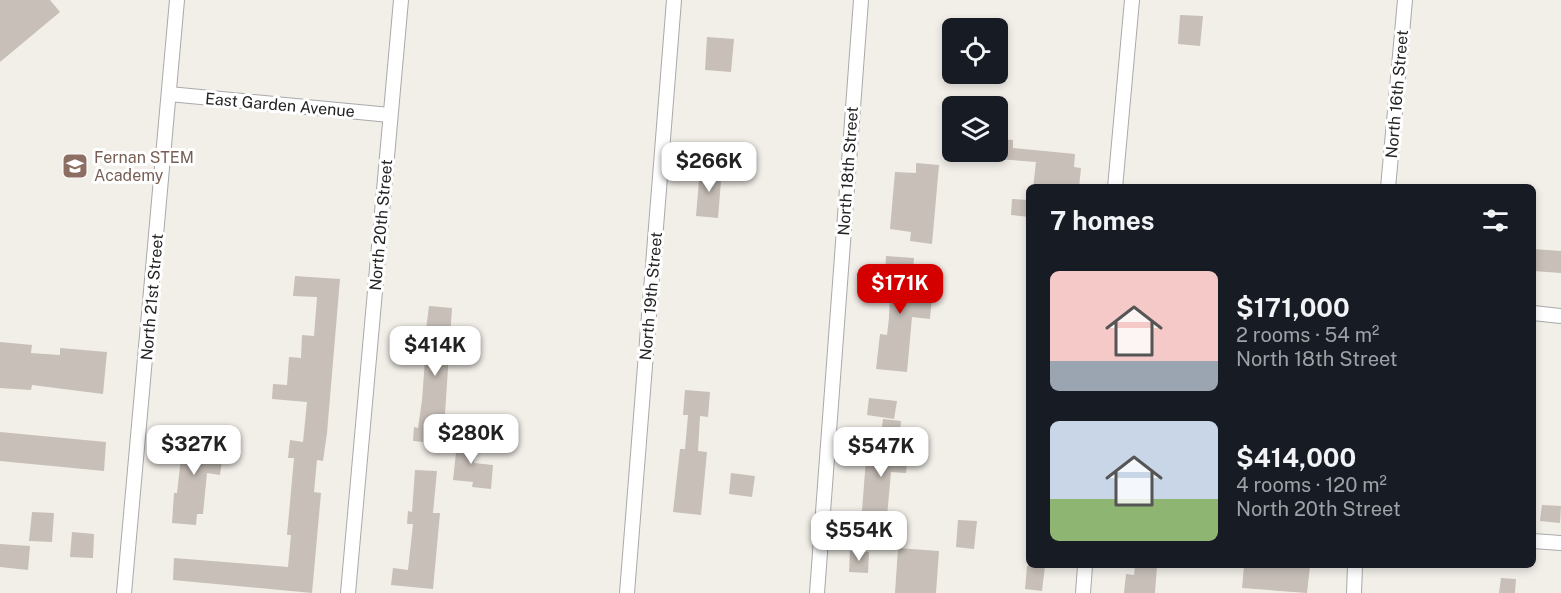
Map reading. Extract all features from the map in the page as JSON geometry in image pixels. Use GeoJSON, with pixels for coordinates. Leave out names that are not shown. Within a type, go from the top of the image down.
{"type":"FeatureCollection","features":[{"type":"Feature","properties":{"kind":"street","name":"North 21st Street"},"geometry":{"type":"LineString","coordinates":[[124,593],[177,0]]}},
{"type":"Feature","properties":{"kind":"street","name":"North 20th Street"},"geometry":{"type":"LineString","coordinates":[[348,593],[401,0]]}},
{"type":"Feature","properties":{"kind":"street","name":"North 19th Street"},"geometry":{"type":"LineString","coordinates":[[627,593],[674,0]]}},
{"type":"Feature","properties":{"kind":"street","name":"North 18th Street"},"geometry":{"type":"LineString","coordinates":[[817,593],[861,0]]}},
{"type":"Feature","properties":{"kind":"street"},"geometry":{"type":"LineString","coordinates":[[1115,184],[1132,0]]}},
{"type":"Feature","properties":{"kind":"street","name":"North 16th Street"},"geometry":{"type":"LineString","coordinates":[[1388,184],[1405,0]]}},
{"type":"Feature","properties":{"kind":"street","name":"East Garden Avenue"},"geometry":{"type":"LineString","coordinates":[[169,94],[390,115]]}},
{"type":"Feature","properties":{"kind":"street"},"geometry":{"type":"LineString","coordinates":[[1536,314],[1561,316]]}},
{"type":"Feature","properties":{"kind":"street"},"geometry":{"type":"LineString","coordinates":[[1536,541],[1561,543]]}},
{"type":"Feature","properties":{"kind":"street"},"geometry":{"type":"LineString","coordinates":[[1083,593],[1084,568]]}},
{"type":"Feature","properties":{"kind":"street"},"geometry":{"type":"LineString","coordinates":[[1354,593],[1355,568]]}},
{"type":"Feature","properties":{"kind":"water"},"geometry":{"type":"Polygon","coordinates":[[[918,264],[929,265],[924,295],[916,291],[918,264]]]}},
{"type":"Feature","properties":{"kind":"building"},"geometry":{"type":"Polygon","coordinates":[[[0,0],[50,0],[60,12],[0,62],[0,0]]]}},
{"type":"Feature","properties":{"kind":"building"},"geometry":{"type":"Polygon","coordinates":[[[1180,15],[1203,16],[1200,46],[1178,44],[1180,15]]]}},
{"type":"Feature","properties":{"kind":"building"},"geometry":{"type":"Polygon","coordinates":[[[707,37],[734,39],[731,72],[705,70],[707,37]]]}},
{"type":"Feature","properties":{"kind":"building"},"geometry":{"type":"Polygon","coordinates":[[[1008,140],[1013,140],[1013,148],[1075,154],[1074,167],[1081,168],[1079,184],[1033,184],[1036,162],[1008,160],[1008,140]]]}},
{"type":"Feature","properties":{"kind":"building"},"geometry":{"type":"Polygon","coordinates":[[[916,163],[939,165],[932,244],[910,241],[911,232],[890,229],[895,172],[916,173],[916,163]]]}},
{"type":"Feature","properties":{"kind":"building"},"geometry":{"type":"Polygon","coordinates":[[[700,168],[722,169],[718,218],[696,216],[700,168]]]}},
{"type":"Feature","properties":{"kind":"building"},"geometry":{"type":"Polygon","coordinates":[[[1012,199],[1026,200],[1026,217],[1011,215],[1012,199]]]}},
{"type":"Feature","properties":{"kind":"building"},"geometry":{"type":"Polygon","coordinates":[[[1536,249],[1561,251],[1561,273],[1536,271],[1536,249]]]}},
{"type":"Feature","properties":{"kind":"building"},"geometry":{"type":"Polygon","coordinates":[[[886,256],[914,258],[911,295],[932,296],[930,319],[912,317],[907,372],[876,369],[880,334],[887,335],[889,318],[890,294],[887,294],[888,278],[885,278],[886,256]]]}},
{"type":"Feature","properties":{"kind":"building"},"geometry":{"type":"Polygon","coordinates":[[[295,276],[340,279],[327,433],[323,461],[317,460],[314,492],[321,493],[312,593],[173,580],[174,558],[288,567],[291,535],[287,535],[294,458],[288,458],[290,440],[303,442],[307,402],[272,399],[273,384],[287,385],[289,357],[301,358],[302,335],[314,336],[317,297],[293,296],[295,276]]]}},
{"type":"Feature","properties":{"kind":"building"},"geometry":{"type":"Polygon","coordinates":[[[429,306],[452,308],[443,444],[413,441],[414,427],[418,428],[422,400],[426,346],[424,345],[429,306]]]}},
{"type":"Feature","properties":{"kind":"building"},"geometry":{"type":"Polygon","coordinates":[[[0,342],[32,345],[31,353],[60,355],[60,348],[107,352],[103,394],[32,385],[31,390],[0,388],[0,342]]]}},
{"type":"Feature","properties":{"kind":"building"},"geometry":{"type":"Polygon","coordinates":[[[685,390],[710,392],[708,417],[700,416],[698,451],[707,452],[701,515],[673,512],[680,449],[685,449],[688,415],[683,415],[685,390]]]}},
{"type":"Feature","properties":{"kind":"building"},"geometry":{"type":"Polygon","coordinates":[[[869,398],[897,401],[894,419],[867,415],[869,398]]]}},
{"type":"Feature","properties":{"kind":"building"},"geometry":{"type":"Polygon","coordinates":[[[883,419],[901,421],[899,444],[909,445],[906,473],[891,472],[885,539],[860,537],[866,459],[862,459],[864,441],[880,442],[883,419]]]}},
{"type":"Feature","properties":{"kind":"building"},"geometry":{"type":"Polygon","coordinates":[[[189,426],[209,428],[207,451],[223,453],[220,475],[207,473],[203,514],[197,514],[196,525],[172,523],[174,493],[177,493],[182,449],[186,449],[189,426]]]}},
{"type":"Feature","properties":{"kind":"building"},"geometry":{"type":"Polygon","coordinates":[[[0,432],[106,442],[104,471],[0,461],[0,432]]]}},
{"type":"Feature","properties":{"kind":"building"},"geometry":{"type":"Polygon","coordinates":[[[458,435],[477,437],[474,463],[493,465],[491,489],[472,487],[473,482],[453,480],[458,435]]]}},
{"type":"Feature","properties":{"kind":"building"},"geometry":{"type":"Polygon","coordinates":[[[415,470],[437,471],[433,513],[440,513],[433,589],[391,585],[393,568],[408,570],[413,524],[407,524],[408,511],[412,512],[415,470]]]}},
{"type":"Feature","properties":{"kind":"building"},"geometry":{"type":"Polygon","coordinates":[[[731,473],[755,476],[752,497],[729,494],[731,473]]]}},
{"type":"Feature","properties":{"kind":"building"},"geometry":{"type":"Polygon","coordinates":[[[1542,505],[1561,506],[1560,523],[1540,521],[1542,505]]]}},
{"type":"Feature","properties":{"kind":"building"},"geometry":{"type":"Polygon","coordinates":[[[32,512],[54,513],[52,542],[29,541],[32,512]]]}},
{"type":"Feature","properties":{"kind":"building"},"geometry":{"type":"Polygon","coordinates":[[[958,520],[977,521],[974,549],[956,547],[958,520]]]}},
{"type":"Feature","properties":{"kind":"building"},"geometry":{"type":"Polygon","coordinates":[[[72,532],[94,534],[93,558],[70,557],[72,532]]]}},
{"type":"Feature","properties":{"kind":"building"},"geometry":{"type":"Polygon","coordinates":[[[0,544],[30,546],[28,570],[0,567],[0,544]]]}},
{"type":"Feature","properties":{"kind":"building"},"geometry":{"type":"Polygon","coordinates":[[[898,548],[939,551],[936,593],[895,593],[898,548]]]}},
{"type":"Feature","properties":{"kind":"building"},"geometry":{"type":"Polygon","coordinates":[[[850,551],[869,552],[868,573],[849,572],[850,551]]]}},
{"type":"Feature","properties":{"kind":"building"},"geometry":{"type":"Polygon","coordinates":[[[1027,568],[1045,568],[1042,591],[1025,589],[1027,568]]]}},
{"type":"Feature","properties":{"kind":"building"},"geometry":{"type":"Polygon","coordinates":[[[1135,568],[1157,568],[1155,593],[1124,593],[1126,574],[1134,575],[1135,568]]]}},
{"type":"Feature","properties":{"kind":"building"},"geometry":{"type":"Polygon","coordinates":[[[1244,568],[1310,568],[1307,593],[1242,588],[1244,568]]]}},
{"type":"Feature","properties":{"kind":"building"},"geometry":{"type":"Polygon","coordinates":[[[1501,578],[1516,579],[1515,593],[1499,593],[1501,578]]]}},
{"type":"Feature","properties":{"kind":"place","name":"Fernan STEM Academy"},"geometry":{"type":"Point","coordinates":[75,166]}}]}
